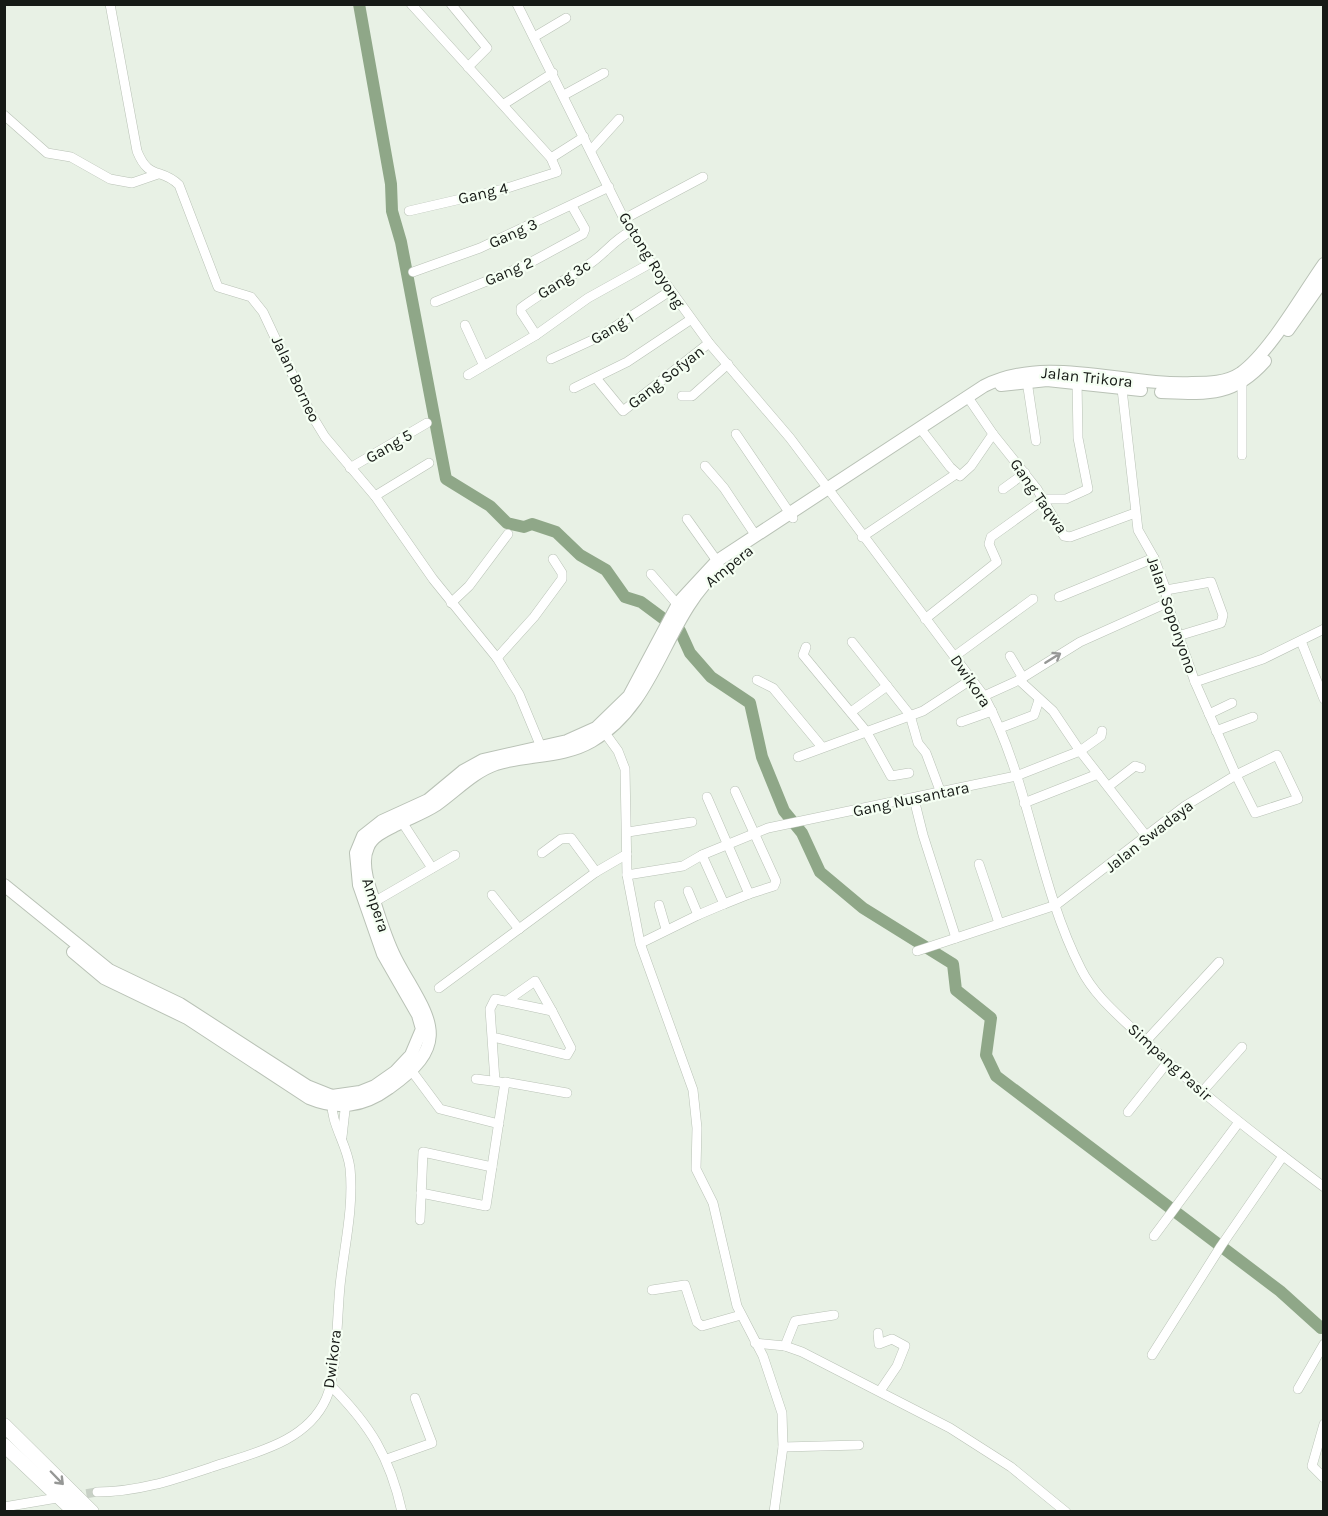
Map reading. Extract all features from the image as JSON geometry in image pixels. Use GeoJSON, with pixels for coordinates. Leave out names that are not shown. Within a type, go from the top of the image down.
{"type":"FeatureCollection","features":[{"type":"Feature","properties":{"kind":"highway"},"geometry":{"type":"LineString","coordinates":[[4,1425],[92,1512]]}},
{"type":"Feature","properties":{"kind":"highway"},"geometry":{"type":"LineString","coordinates":[[4,1444],[75,1512]]}},
{"type":"Feature","properties":{"kind":"main road","name":"Jalan Trikora"},"geometry":{"type":"LineString","coordinates":[[968,398],[998,386],[1027,381],[1077,381],[1122,389],[1205,392],[1223,390],[1242,383],[1266,360],[1323,264]]}},
{"type":"Feature","properties":{"kind":"main road","name":"Jalan Trikora"},"geometry":{"type":"LineString","coordinates":[[829,491],[996,380],[1031,371],[1056,371],[1171,384],[1211,383],[1233,378],[1260,354],[1323,279]]}},
{"type":"Feature","properties":{"kind":"main road","name":"Ampera"},"geometry":{"type":"LineString","coordinates":[[346,1101],[375,1086],[395,1072],[411,1055],[419,1042],[422,1029],[418,1015],[383,954],[363,900],[356,863],[361,840],[382,821],[428,800],[474,765],[493,757],[605,733],[642,693],[676,612],[717,561],[829,491]]}},
{"type":"Feature","properties":{"kind":"main road","name":"Ampera"},"geometry":{"type":"LineString","coordinates":[[676,612],[714,574],[791,516]]}},
{"type":"Feature","properties":{"kind":"main road","name":"Ampera"},"geometry":{"type":"LineString","coordinates":[[4,894],[104,978],[165,1006],[300,1093],[331,1101],[376,1097],[411,1070],[425,1051],[430,1022],[394,954],[374,902],[366,870],[367,847],[374,838],[434,806],[473,776],[491,766],[569,751],[589,737],[629,696],[665,636]]}},
{"type":"Feature","properties":{"kind":"main road","name":"Ampera"},"geometry":{"type":"LineString","coordinates":[[4,885],[109,970],[180,1004],[331,1101]]}},
{"type":"Feature","properties":{"kind":"street","name":"Jalan Borneo"},"geometry":{"type":"LineString","coordinates":[[110,4],[137,151],[145,168],[174,181],[182,191],[218,288],[251,297],[263,312],[311,414],[350,468],[375,496],[451,603],[497,658],[519,694],[541,747]]}},
{"type":"Feature","properties":{"kind":"street"},"geometry":{"type":"LineString","coordinates":[[411,4],[552,158],[584,137]]}},
{"type":"Feature","properties":{"kind":"street"},"geometry":{"type":"LineString","coordinates":[[451,4],[487,48],[468,67]]}},
{"type":"Feature","properties":{"kind":"street","name":"Gotong Royong"},"geometry":{"type":"LineString","coordinates":[[517,4],[624,219],[651,263],[690,320],[770,413],[829,491]]}},
{"type":"Feature","properties":{"kind":"street"},"geometry":{"type":"LineString","coordinates":[[534,37],[566,18]]}},
{"type":"Feature","properties":{"kind":"street"},"geometry":{"type":"LineString","coordinates":[[504,104],[553,73]]}},
{"type":"Feature","properties":{"kind":"street"},"geometry":{"type":"LineString","coordinates":[[564,95],[604,73]]}},
{"type":"Feature","properties":{"kind":"street"},"geometry":{"type":"LineString","coordinates":[[4,115],[46,153],[71,157],[110,179],[132,183],[158,174]]}},
{"type":"Feature","properties":{"kind":"street"},"geometry":{"type":"LineString","coordinates":[[591,150],[619,119]]}},
{"type":"Feature","properties":{"kind":"street","name":"Gang 4"},"geometry":{"type":"LineString","coordinates":[[409,211],[556,174],[552,158]]}},
{"type":"Feature","properties":{"kind":"street"},"geometry":{"type":"LineString","coordinates":[[624,219],[703,177]]}},
{"type":"Feature","properties":{"kind":"street","name":"Gang 3"},"geometry":{"type":"LineString","coordinates":[[413,272],[471,252],[609,187]]}},
{"type":"Feature","properties":{"kind":"street","name":"Gang 2"},"geometry":{"type":"LineString","coordinates":[[435,302],[524,266],[581,234],[585,228],[572,206]]}},
{"type":"Feature","properties":{"kind":"street","name":"Gang 3c"},"geometry":{"type":"LineString","coordinates":[[536,334],[520,312],[521,308],[587,266],[599,257],[609,244],[631,231]]}},
{"type":"Feature","properties":{"kind":"street"},"geometry":{"type":"LineString","coordinates":[[468,375],[536,334],[588,298],[651,263]]}},
{"type":"Feature","properties":{"kind":"street","name":"Gang 1"},"geometry":{"type":"LineString","coordinates":[[551,359],[599,337],[670,291]]}},
{"type":"Feature","properties":{"kind":"street"},"geometry":{"type":"LineString","coordinates":[[574,388],[649,350],[690,320]]}},
{"type":"Feature","properties":{"kind":"street"},"geometry":{"type":"LineString","coordinates":[[465,325],[483,364]]}},
{"type":"Feature","properties":{"kind":"street","name":"Gang Sofyan"},"geometry":{"type":"LineString","coordinates":[[596,378],[623,411],[709,343]]}},
{"type":"Feature","properties":{"kind":"street"},"geometry":{"type":"LineString","coordinates":[[682,396],[692,396],[728,364]]}},
{"type":"Feature","properties":{"kind":"street"},"geometry":{"type":"LineString","coordinates":[[1027,381],[1036,441]]}},
{"type":"Feature","properties":{"kind":"street"},"geometry":{"type":"LineString","coordinates":[[926,619],[997,562],[989,544],[991,537],[1044,499],[1060,500],[1088,489],[1078,438],[1077,381]]}},
{"type":"Feature","properties":{"kind":"street"},"geometry":{"type":"LineString","coordinates":[[1242,383],[1242,455]]}},
{"type":"Feature","properties":{"kind":"street","name":"Jalan Soponyono"},"geometry":{"type":"LineString","coordinates":[[1122,389],[1138,530],[1154,558],[1166,590],[1167,603],[1178,636],[1216,731],[1234,771],[1255,813],[1298,799],[1277,755],[1234,771]]}},
{"type":"Feature","properties":{"kind":"street","name":"Gang Taqwa"},"geometry":{"type":"LineString","coordinates":[[968,398],[1044,499],[1057,527],[1064,536],[1067,537],[1135,513]]}},
{"type":"Feature","properties":{"kind":"street","name":"Gang 5"},"geometry":{"type":"LineString","coordinates":[[350,468],[427,423]]}},
{"type":"Feature","properties":{"kind":"street"},"geometry":{"type":"LineString","coordinates":[[922,430],[956,474]]}},
{"type":"Feature","properties":{"kind":"street"},"geometry":{"type":"LineString","coordinates":[[736,434],[791,516]]}},
{"type":"Feature","properties":{"kind":"street"},"geometry":{"type":"LineString","coordinates":[[862,537],[956,474],[963,475],[993,434]]}},
{"type":"Feature","properties":{"kind":"street"},"geometry":{"type":"LineString","coordinates":[[375,496],[429,463]]}},
{"type":"Feature","properties":{"kind":"street"},"geometry":{"type":"LineString","coordinates":[[705,466],[724,488],[756,536]]}},
{"type":"Feature","properties":{"kind":"street"},"geometry":{"type":"LineString","coordinates":[[1003,489],[1025,473]]}},
{"type":"Feature","properties":{"kind":"street","name":"Dwikora"},"geometry":{"type":"LineString","coordinates":[[829,491],[984,696],[1000,728],[1056,905]]}},
{"type":"Feature","properties":{"kind":"street"},"geometry":{"type":"LineString","coordinates":[[687,519],[717,561]]}},
{"type":"Feature","properties":{"kind":"street"},"geometry":{"type":"LineString","coordinates":[[451,603],[469,586],[508,534]]}},
{"type":"Feature","properties":{"kind":"street"},"geometry":{"type":"LineString","coordinates":[[1059,597],[1154,558]]}},
{"type":"Feature","properties":{"kind":"street"},"geometry":{"type":"LineString","coordinates":[[497,658],[534,617],[562,579],[562,573],[553,559]]}},
{"type":"Feature","properties":{"kind":"street"},"geometry":{"type":"LineString","coordinates":[[651,574],[676,612]]}},
{"type":"Feature","properties":{"kind":"street"},"geometry":{"type":"LineString","coordinates":[[1166,590],[1211,582],[1223,615],[1221,623],[1178,636]]}},
{"type":"Feature","properties":{"kind":"street"},"geometry":{"type":"LineString","coordinates":[[955,656],[1033,599]]}},
{"type":"Feature","properties":{"kind":"street"},"geometry":{"type":"LineString","coordinates":[[984,696],[1021,679],[1080,642],[1167,603]]}},
{"type":"Feature","properties":{"kind":"street"},"geometry":{"type":"LineString","coordinates":[[1195,682],[1263,659],[1323,628]]}},
{"type":"Feature","properties":{"kind":"street"},"geometry":{"type":"LineString","coordinates":[[1301,641],[1323,699]]}},
{"type":"Feature","properties":{"kind":"street"},"geometry":{"type":"LineString","coordinates":[[852,642],[910,715],[918,743],[927,753],[941,793]]}},
{"type":"Feature","properties":{"kind":"street"},"geometry":{"type":"LineString","coordinates":[[806,647],[803,655],[866,730],[891,776],[909,773]]}},
{"type":"Feature","properties":{"kind":"street"},"geometry":{"type":"LineString","coordinates":[[1010,656],[1021,679],[1039,700],[1053,711],[1080,751],[1147,837]]}},
{"type":"Feature","properties":{"kind":"street"},"geometry":{"type":"LineString","coordinates":[[798,757],[822,747],[846,741],[866,730],[923,711],[972,679]]}},
{"type":"Feature","properties":{"kind":"street"},"geometry":{"type":"LineString","coordinates":[[757,680],[772,688],[822,747]]}},
{"type":"Feature","properties":{"kind":"street"},"geometry":{"type":"LineString","coordinates":[[851,712],[887,686]]}},
{"type":"Feature","properties":{"kind":"street"},"geometry":{"type":"LineString","coordinates":[[1000,728],[1034,715],[1039,700]]}},
{"type":"Feature","properties":{"kind":"street"},"geometry":{"type":"LineString","coordinates":[[1209,714],[1232,703]]}},
{"type":"Feature","properties":{"kind":"street"},"geometry":{"type":"LineString","coordinates":[[961,722],[992,711]]}},
{"type":"Feature","properties":{"kind":"street"},"geometry":{"type":"LineString","coordinates":[[1216,731],[1253,717]]}},
{"type":"Feature","properties":{"kind":"street","name":"Gang Nusantara"},"geometry":{"type":"LineString","coordinates":[[627,875],[683,866],[702,855],[768,828],[1016,776],[1080,751],[1101,736],[1102,731]]}},
{"type":"Feature","properties":{"kind":"street"},"geometry":{"type":"LineString","coordinates":[[605,733],[623,760],[628,832],[627,875],[641,943],[693,1090],[697,1128],[696,1168],[713,1203],[741,1315],[763,1356],[780,1402],[783,1447],[774,1512]]}},
{"type":"Feature","properties":{"kind":"street"},"geometry":{"type":"LineString","coordinates":[[1109,786],[1136,766],[1141,768]]}},
{"type":"Feature","properties":{"kind":"street","name":"Jalan Swadaya"},"geometry":{"type":"LineString","coordinates":[[916,951],[1056,905],[1234,771]]}},
{"type":"Feature","properties":{"kind":"street"},"geometry":{"type":"LineString","coordinates":[[1024,803],[1098,774]]}},
{"type":"Feature","properties":{"kind":"street"},"geometry":{"type":"LineString","coordinates":[[641,943],[698,915],[776,884],[735,791]]}},
{"type":"Feature","properties":{"kind":"street"},"geometry":{"type":"LineString","coordinates":[[706,797],[749,894]]}},
{"type":"Feature","properties":{"kind":"street"},"geometry":{"type":"LineString","coordinates":[[914,799],[922,835],[956,938]]}},
{"type":"Feature","properties":{"kind":"street"},"geometry":{"type":"LineString","coordinates":[[402,822],[432,868]]}},
{"type":"Feature","properties":{"kind":"street"},"geometry":{"type":"LineString","coordinates":[[628,832],[692,822]]}},
{"type":"Feature","properties":{"kind":"street"},"geometry":{"type":"LineString","coordinates":[[542,853],[561,839],[571,838],[596,872]]}},
{"type":"Feature","properties":{"kind":"street"},"geometry":{"type":"LineString","coordinates":[[439,988],[596,872],[627,854]]}},
{"type":"Feature","properties":{"kind":"street"},"geometry":{"type":"LineString","coordinates":[[374,902],[455,855]]}},
{"type":"Feature","properties":{"kind":"street"},"geometry":{"type":"LineString","coordinates":[[702,855],[724,904]]}},
{"type":"Feature","properties":{"kind":"street"},"geometry":{"type":"LineString","coordinates":[[980,864],[999,923]]}},
{"type":"Feature","properties":{"kind":"street"},"geometry":{"type":"LineString","coordinates":[[688,891],[698,915]]}},
{"type":"Feature","properties":{"kind":"street"},"geometry":{"type":"LineString","coordinates":[[492,895],[519,929]]}},
{"type":"Feature","properties":{"kind":"street"},"geometry":{"type":"LineString","coordinates":[[659,905],[666,929]]}},
{"type":"Feature","properties":{"kind":"street","name":"Simpang Pasir"},"geometry":{"type":"LineString","coordinates":[[1056,905],[1076,958],[1100,997],[1167,1063],[1323,1187]]}},
{"type":"Feature","properties":{"kind":"street"},"geometry":{"type":"LineString","coordinates":[[1146,1041],[1219,962]]}},
{"type":"Feature","properties":{"kind":"street"},"geometry":{"type":"LineString","coordinates":[[493,1037],[569,1054],[571,1048],[535,981],[508,1000]]}},
{"type":"Feature","properties":{"kind":"street"},"geometry":{"type":"LineString","coordinates":[[421,1193],[486,1206],[499,1124],[500,1082],[491,1005],[495,999],[508,1000],[552,1011]]}},
{"type":"Feature","properties":{"kind":"street"},"geometry":{"type":"LineString","coordinates":[[1202,1092],[1242,1047]]}},
{"type":"Feature","properties":{"kind":"street"},"geometry":{"type":"LineString","coordinates":[[1128,1112],[1167,1063]]}},
{"type":"Feature","properties":{"kind":"street"},"geometry":{"type":"LineString","coordinates":[[411,1070],[440,1109],[499,1124]]}},
{"type":"Feature","properties":{"kind":"street"},"geometry":{"type":"LineString","coordinates":[[476,1079],[567,1093]]}},
{"type":"Feature","properties":{"kind":"street","name":"Dwikora"},"geometry":{"type":"LineString","coordinates":[[97,1492],[146,1488],[265,1450],[286,1440],[311,1420],[325,1401],[331,1386],[349,1216],[350,1168],[342,1137],[333,1117],[331,1101]]}},
{"type":"Feature","properties":{"kind":"street","name":"Dwikora"},"geometry":{"type":"LineString","coordinates":[[342,1137],[346,1101]]}},
{"type":"Feature","properties":{"kind":"street"},"geometry":{"type":"LineString","coordinates":[[1154,1236],[1239,1122]]}},
{"type":"Feature","properties":{"kind":"street"},"geometry":{"type":"LineString","coordinates":[[420,1220],[421,1155],[424,1151],[492,1167]]}},
{"type":"Feature","properties":{"kind":"street"},"geometry":{"type":"LineString","coordinates":[[1152,1355],[1223,1243],[1283,1156]]}},
{"type":"Feature","properties":{"kind":"street"},"geometry":{"type":"LineString","coordinates":[[652,1290],[685,1285],[697,1322],[702,1326],[741,1315]]}},
{"type":"Feature","properties":{"kind":"street"},"geometry":{"type":"LineString","coordinates":[[785,1346],[795,1321],[834,1315]]}},
{"type":"Feature","properties":{"kind":"street"},"geometry":{"type":"LineString","coordinates":[[878,1334],[879,1344],[892,1339],[905,1346],[897,1366],[880,1391]]}},
{"type":"Feature","properties":{"kind":"street"},"geometry":{"type":"LineString","coordinates":[[755,1343],[785,1346],[880,1391],[995,1456],[1066,1512]]}},
{"type":"Feature","properties":{"kind":"street"},"geometry":{"type":"LineString","coordinates":[[1298,1389],[1323,1344]]}},
{"type":"Feature","properties":{"kind":"street"},"geometry":{"type":"LineString","coordinates":[[331,1386],[362,1418],[387,1460],[402,1512]]}},
{"type":"Feature","properties":{"kind":"street"},"geometry":{"type":"LineString","coordinates":[[387,1460],[432,1443],[415,1398]]}},
{"type":"Feature","properties":{"kind":"street"},"geometry":{"type":"LineString","coordinates":[[1323,1424],[1312,1466],[1323,1478]]}},
{"type":"Feature","properties":{"kind":"street"},"geometry":{"type":"LineString","coordinates":[[783,1447],[859,1445]]}},
{"type":"Feature","properties":{"kind":"street"},"geometry":{"type":"LineString","coordinates":[[4,1507],[42,1503],[57,1498]]}},
{"type":"Feature","properties":{"kind":"waterway"},"geometry":{"type":"LineString","coordinates":[[359,4],[391,184],[392,211],[401,242],[446,479],[490,506],[507,523],[524,527],[532,524],[556,532],[580,555],[606,570],[625,597],[641,602],[680,631],[690,653],[711,677],[750,703],[762,757],[784,811],[802,833],[820,872],[863,908],[953,964],[956,990],[991,1018],[986,1055],[996,1076],[1280,1291],[1321,1328]]}},
{"type":"Feature","properties":{"kind":"tunnel"},"geometry":{"type":"LineString","coordinates":[[73,1496],[97,1492]]}}]}
